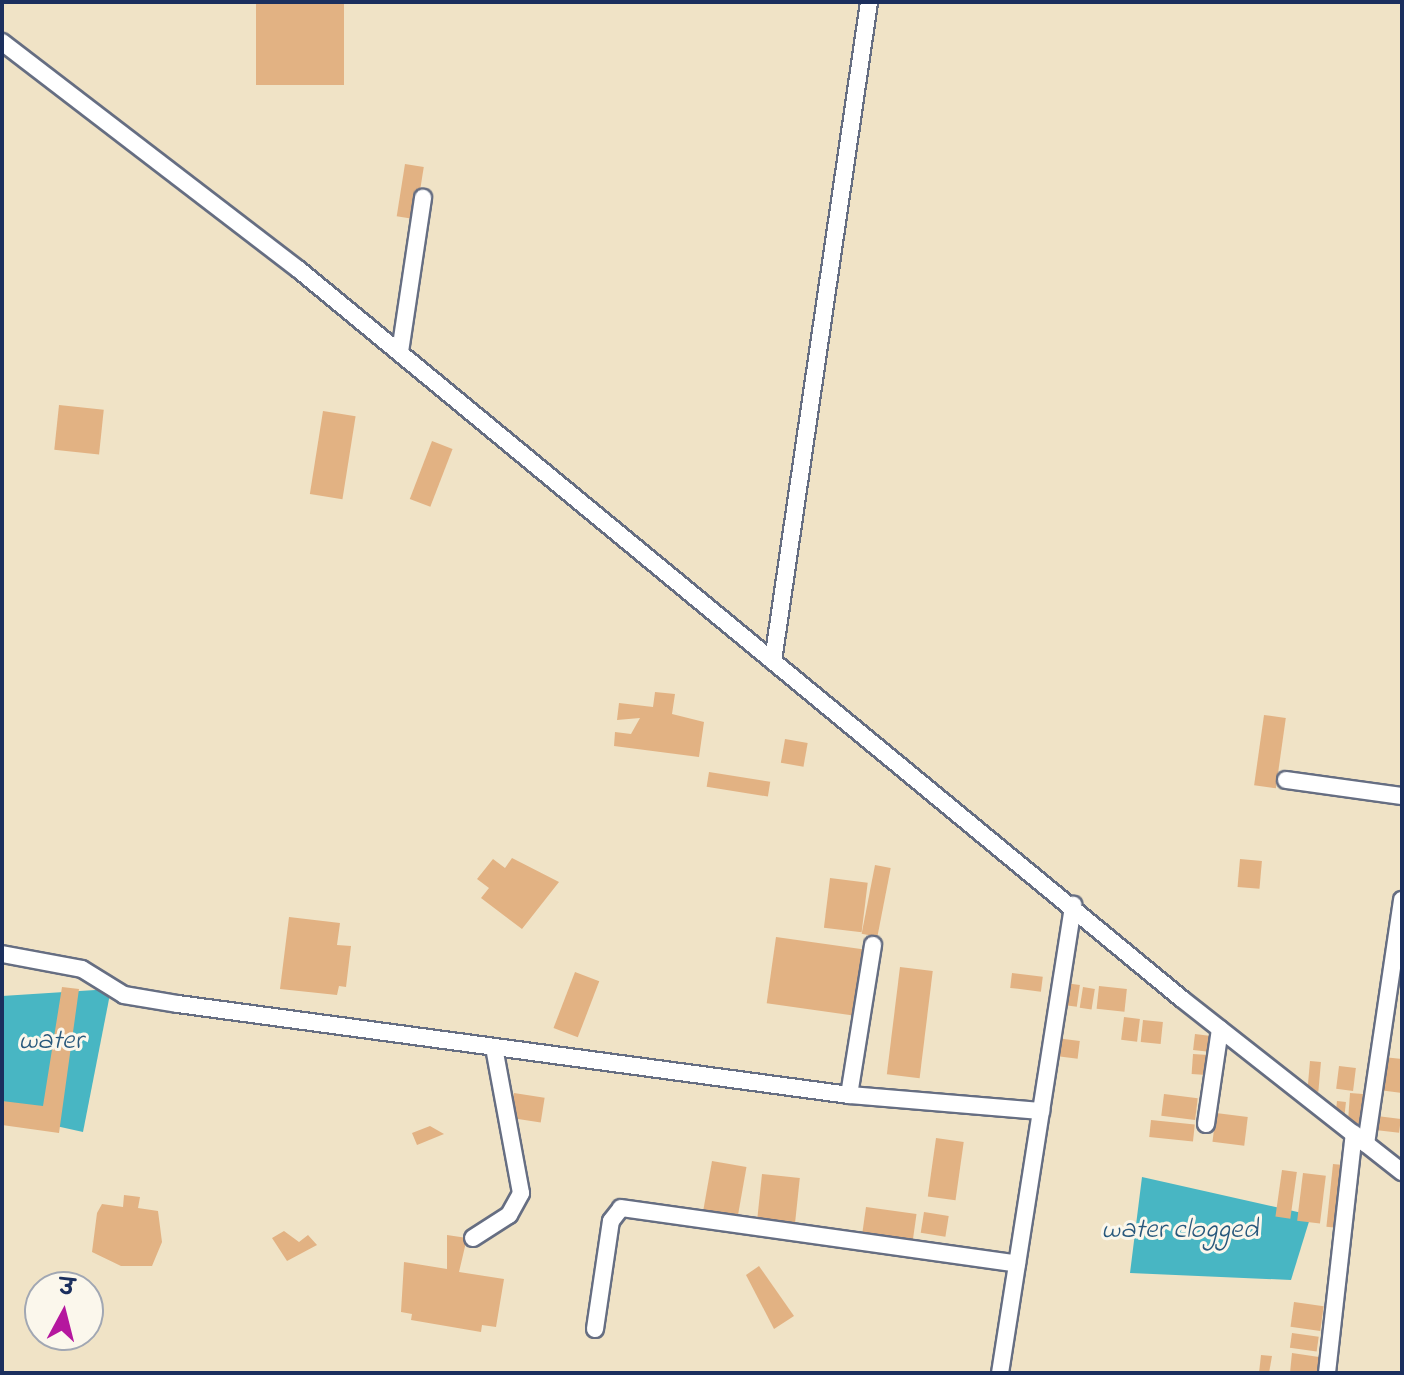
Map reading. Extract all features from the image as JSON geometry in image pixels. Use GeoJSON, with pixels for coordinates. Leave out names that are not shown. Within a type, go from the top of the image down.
{"type":"FeatureCollection","features":[{"type":"Feature","properties":{"kind":"street"},"geometry":{"type":"LineString","coordinates":[[773,661],[869,2]]}},
{"type":"Feature","properties":{"kind":"street"},"geometry":{"type":"LineString","coordinates":[[2,42],[400,352],[1220,1029],[1402,1172]]}},
{"type":"Feature","properties":{"kind":"street"},"geometry":{"type":"LineString","coordinates":[[400,352],[423,198]]}},
{"type":"Feature","properties":{"kind":"street"},"geometry":{"type":"LineString","coordinates":[[1286,780],[1402,796]]}},
{"type":"Feature","properties":{"kind":"street"},"geometry":{"type":"LineString","coordinates":[[1327,1373],[1360,1139],[1396,977],[1401,904]]}},
{"type":"Feature","properties":{"kind":"street"},"geometry":{"type":"LineString","coordinates":[[1000,1373],[1073,905]]}},
{"type":"Feature","properties":{"kind":"street"},"geometry":{"type":"LineString","coordinates":[[849,1095],[873,945]]}},
{"type":"Feature","properties":{"kind":"street"},"geometry":{"type":"LineString","coordinates":[[2,954],[82,969],[136,997],[849,1095],[1041,1111]]}},
{"type":"Feature","properties":{"kind":"street"},"geometry":{"type":"LineString","coordinates":[[1206,1124],[1220,1029]]}},
{"type":"Feature","properties":{"kind":"street"},"geometry":{"type":"LineString","coordinates":[[473,1238],[509,1215],[521,1193],[494,1048]]}},
{"type":"Feature","properties":{"kind":"street"},"geometry":{"type":"LineString","coordinates":[[595,1329],[611,1221],[621,1208],[1017,1264]]}},
{"type":"Feature","properties":{"kind":"water","name":"water"},"geometry":{"type":"Polygon","coordinates":[[[111,989],[83,1132],[2,1114],[2,996],[111,989]]]}},
{"type":"Feature","properties":{"kind":"water","name":"water clogged"},"geometry":{"type":"Polygon","coordinates":[[[1142,1177],[1311,1215],[1291,1280],[1130,1273],[1142,1177]]]}},
{"type":"Feature","properties":{"kind":"building"},"geometry":{"type":"Polygon","coordinates":[[[256,2],[344,2],[344,85],[256,85],[256,2]]]}},
{"type":"Feature","properties":{"kind":"building"},"geometry":{"type":"Polygon","coordinates":[[[405,164],[424,167],[415,219],[397,216],[405,164]]]}},
{"type":"Feature","properties":{"kind":"building"},"geometry":{"type":"Polygon","coordinates":[[[59,405],[104,410],[99,454],[54,450],[59,405]]]}},
{"type":"Feature","properties":{"kind":"building"},"geometry":{"type":"Polygon","coordinates":[[[323,411],[356,416],[342,499],[310,494],[323,411]]]}},
{"type":"Feature","properties":{"kind":"building"},"geometry":{"type":"Polygon","coordinates":[[[432,441],[453,449],[430,507],[410,499],[432,441]]]}},
{"type":"Feature","properties":{"kind":"building"},"geometry":{"type":"Polygon","coordinates":[[[655,692],[675,694],[672,714],[704,722],[699,757],[614,746],[615,732],[631,734],[640,718],[617,720],[619,703],[653,707],[655,692]]]}},
{"type":"Feature","properties":{"kind":"building"},"geometry":{"type":"Polygon","coordinates":[[[1264,715],[1286,718],[1276,788],[1254,785],[1264,715]]]}},
{"type":"Feature","properties":{"kind":"building"},"geometry":{"type":"Polygon","coordinates":[[[785,739],[808,743],[803,767],[781,763],[785,739]]]}},
{"type":"Feature","properties":{"kind":"building"},"geometry":{"type":"Polygon","coordinates":[[[709,772],[770,782],[768,797],[707,787],[709,772]]]}},
{"type":"Feature","properties":{"kind":"building"},"geometry":{"type":"Polygon","coordinates":[[[512,858],[559,882],[522,929],[481,898],[489,888],[477,879],[493,859],[505,868],[512,858]]]}},
{"type":"Feature","properties":{"kind":"building"},"geometry":{"type":"Polygon","coordinates":[[[1240,859],[1262,861],[1259,889],[1238,887],[1240,859]]]}},
{"type":"Feature","properties":{"kind":"building"},"geometry":{"type":"Polygon","coordinates":[[[875,865],[891,868],[877,937],[862,934],[875,865]]]}},
{"type":"Feature","properties":{"kind":"building"},"geometry":{"type":"Polygon","coordinates":[[[830,878],[868,883],[862,932],[824,928],[830,878]]]}},
{"type":"Feature","properties":{"kind":"building"},"geometry":{"type":"Polygon","coordinates":[[[289,917],[340,923],[337,945],[351,946],[346,987],[339,986],[337,995],[280,989],[289,917]]]}},
{"type":"Feature","properties":{"kind":"building"},"geometry":{"type":"Polygon","coordinates":[[[776,937],[866,950],[857,1016],[767,1003],[776,937]]]}},
{"type":"Feature","properties":{"kind":"building"},"geometry":{"type":"Polygon","coordinates":[[[900,967],[933,971],[920,1078],[887,1074],[900,967]]]}},
{"type":"Feature","properties":{"kind":"building"},"geometry":{"type":"Polygon","coordinates":[[[575,972],[599,981],[578,1037],[553,1028],[575,972]]]}},
{"type":"Feature","properties":{"kind":"building"},"geometry":{"type":"Polygon","coordinates":[[[1012,973],[1043,977],[1041,992],[1010,988],[1012,973]]]}},
{"type":"Feature","properties":{"kind":"building"},"geometry":{"type":"Polygon","coordinates":[[[1065,983],[1080,985],[1077,1007],[1062,1005],[1065,983]]]}},
{"type":"Feature","properties":{"kind":"building"},"geometry":{"type":"Polygon","coordinates":[[[1099,986],[1127,989],[1124,1012],[1097,1009],[1099,986]]]}},
{"type":"Feature","properties":{"kind":"building"},"geometry":{"type":"Polygon","coordinates":[[[62,987],[79,989],[59,1133],[2,1125],[2,1101],[43,1106],[62,987]]]}},
{"type":"Feature","properties":{"kind":"building"},"geometry":{"type":"Polygon","coordinates":[[[1083,987],[1095,989],[1092,1010],[1080,1008],[1083,987]]]}},
{"type":"Feature","properties":{"kind":"building"},"geometry":{"type":"Polygon","coordinates":[[[1124,1017],[1140,1019],[1137,1042],[1121,1040],[1124,1017]]]}},
{"type":"Feature","properties":{"kind":"building"},"geometry":{"type":"Polygon","coordinates":[[[1143,1020],[1163,1022],[1161,1044],[1141,1042],[1143,1020]]]}},
{"type":"Feature","properties":{"kind":"building"},"geometry":{"type":"Polygon","coordinates":[[[1195,1034],[1211,1036],[1209,1052],[1193,1050],[1195,1034]]]}},
{"type":"Feature","properties":{"kind":"building"},"geometry":{"type":"Polygon","coordinates":[[[1056,1038],[1080,1041],[1078,1059],[1054,1056],[1056,1038]]]}},
{"type":"Feature","properties":{"kind":"building"},"geometry":{"type":"Polygon","coordinates":[[[1193,1054],[1208,1055],[1207,1075],[1192,1074],[1193,1054]]]}},
{"type":"Feature","properties":{"kind":"building"},"geometry":{"type":"Polygon","coordinates":[[[1383,1057],[1402,1059],[1402,1093],[1379,1090],[1383,1057]]]}},
{"type":"Feature","properties":{"kind":"building"},"geometry":{"type":"Polygon","coordinates":[[[1310,1061],[1321,1062],[1318,1092],[1307,1091],[1310,1061]]]}},
{"type":"Feature","properties":{"kind":"building"},"geometry":{"type":"Polygon","coordinates":[[[1339,1066],[1356,1068],[1353,1091],[1336,1089],[1339,1066]]]}},
{"type":"Feature","properties":{"kind":"building"},"geometry":{"type":"Polygon","coordinates":[[[514,1093],[545,1098],[541,1123],[510,1118],[514,1093]]]}},
{"type":"Feature","properties":{"kind":"building"},"geometry":{"type":"Polygon","coordinates":[[[1350,1093],[1363,1094],[1361,1124],[1348,1123],[1350,1093]]]}},
{"type":"Feature","properties":{"kind":"building"},"geometry":{"type":"Polygon","coordinates":[[[1164,1094],[1198,1098],[1195,1120],[1161,1116],[1164,1094]]]}},
{"type":"Feature","properties":{"kind":"building"},"geometry":{"type":"Polygon","coordinates":[[[1337,1101],[1346,1102],[1344,1117],[1335,1116],[1337,1101]]]}},
{"type":"Feature","properties":{"kind":"building"},"geometry":{"type":"Polygon","coordinates":[[[1216,1113],[1248,1117],[1244,1146],[1212,1142],[1216,1113]]]}},
{"type":"Feature","properties":{"kind":"building"},"geometry":{"type":"Polygon","coordinates":[[[1377,1116],[1401,1119],[1399,1133],[1375,1130],[1377,1116]]]}},
{"type":"Feature","properties":{"kind":"building"},"geometry":{"type":"Polygon","coordinates":[[[1151,1120],[1195,1125],[1193,1142],[1149,1137],[1151,1120]]]}},
{"type":"Feature","properties":{"kind":"building"},"geometry":{"type":"Polygon","coordinates":[[[430,1126],[444,1134],[417,1145],[412,1133],[430,1126]]]}},
{"type":"Feature","properties":{"kind":"building"},"geometry":{"type":"Polygon","coordinates":[[[936,1138],[964,1142],[956,1200],[928,1196],[936,1138]]]}},
{"type":"Feature","properties":{"kind":"building"},"geometry":{"type":"Polygon","coordinates":[[[712,1161],[746,1167],[736,1224],[702,1218],[712,1161]]]}},
{"type":"Feature","properties":{"kind":"building"},"geometry":{"type":"Polygon","coordinates":[[[1333,1164],[1343,1165],[1336,1228],[1326,1227],[1333,1164]]]}},
{"type":"Feature","properties":{"kind":"building"},"geometry":{"type":"Polygon","coordinates":[[[1282,1170],[1297,1172],[1290,1219],[1275,1217],[1282,1170]]]}},
{"type":"Feature","properties":{"kind":"building"},"geometry":{"type":"Polygon","coordinates":[[[1303,1173],[1326,1176],[1320,1223],[1297,1221],[1303,1173]]]}},
{"type":"Feature","properties":{"kind":"building"},"geometry":{"type":"Polygon","coordinates":[[[762,1174],[800,1178],[795,1223],[757,1219],[762,1174]]]}},
{"type":"Feature","properties":{"kind":"building"},"geometry":{"type":"Polygon","coordinates":[[[124,1195],[140,1197],[138,1208],[158,1211],[162,1242],[152,1266],[121,1266],[92,1252],[97,1213],[102,1204],[123,1207],[124,1195]]]}},
{"type":"Feature","properties":{"kind":"building"},"geometry":{"type":"Polygon","coordinates":[[[866,1207],[917,1214],[912,1245],[862,1238],[866,1207]]]}},
{"type":"Feature","properties":{"kind":"building"},"geometry":{"type":"Polygon","coordinates":[[[924,1212],[949,1216],[945,1237],[921,1233],[924,1212]]]}},
{"type":"Feature","properties":{"kind":"building"},"geometry":{"type":"Polygon","coordinates":[[[284,1231],[299,1242],[308,1235],[317,1245],[287,1261],[272,1238],[284,1231]]]}},
{"type":"Feature","properties":{"kind":"building"},"geometry":{"type":"Polygon","coordinates":[[[447,1235],[467,1238],[459,1272],[504,1279],[496,1327],[482,1325],[481,1332],[411,1320],[412,1314],[401,1312],[404,1262],[447,1269],[447,1235]]]}},
{"type":"Feature","properties":{"kind":"building"},"geometry":{"type":"Polygon","coordinates":[[[759,1266],[794,1316],[774,1329],[746,1275],[759,1266]]]}},
{"type":"Feature","properties":{"kind":"building"},"geometry":{"type":"Polygon","coordinates":[[[1294,1302],[1324,1306],[1320,1331],[1291,1327],[1294,1302]]]}},
{"type":"Feature","properties":{"kind":"building"},"geometry":{"type":"Polygon","coordinates":[[[1292,1333],[1319,1337],[1317,1352],[1290,1348],[1292,1333]]]}},
{"type":"Feature","properties":{"kind":"building"},"geometry":{"type":"Polygon","coordinates":[[[1292,1353],[1319,1357],[1317,1373],[1290,1373],[1292,1353]]]}},
{"type":"Feature","properties":{"kind":"building"},"geometry":{"type":"Polygon","coordinates":[[[1261,1355],[1272,1356],[1269,1373],[1259,1373],[1261,1355]]]}}]}
